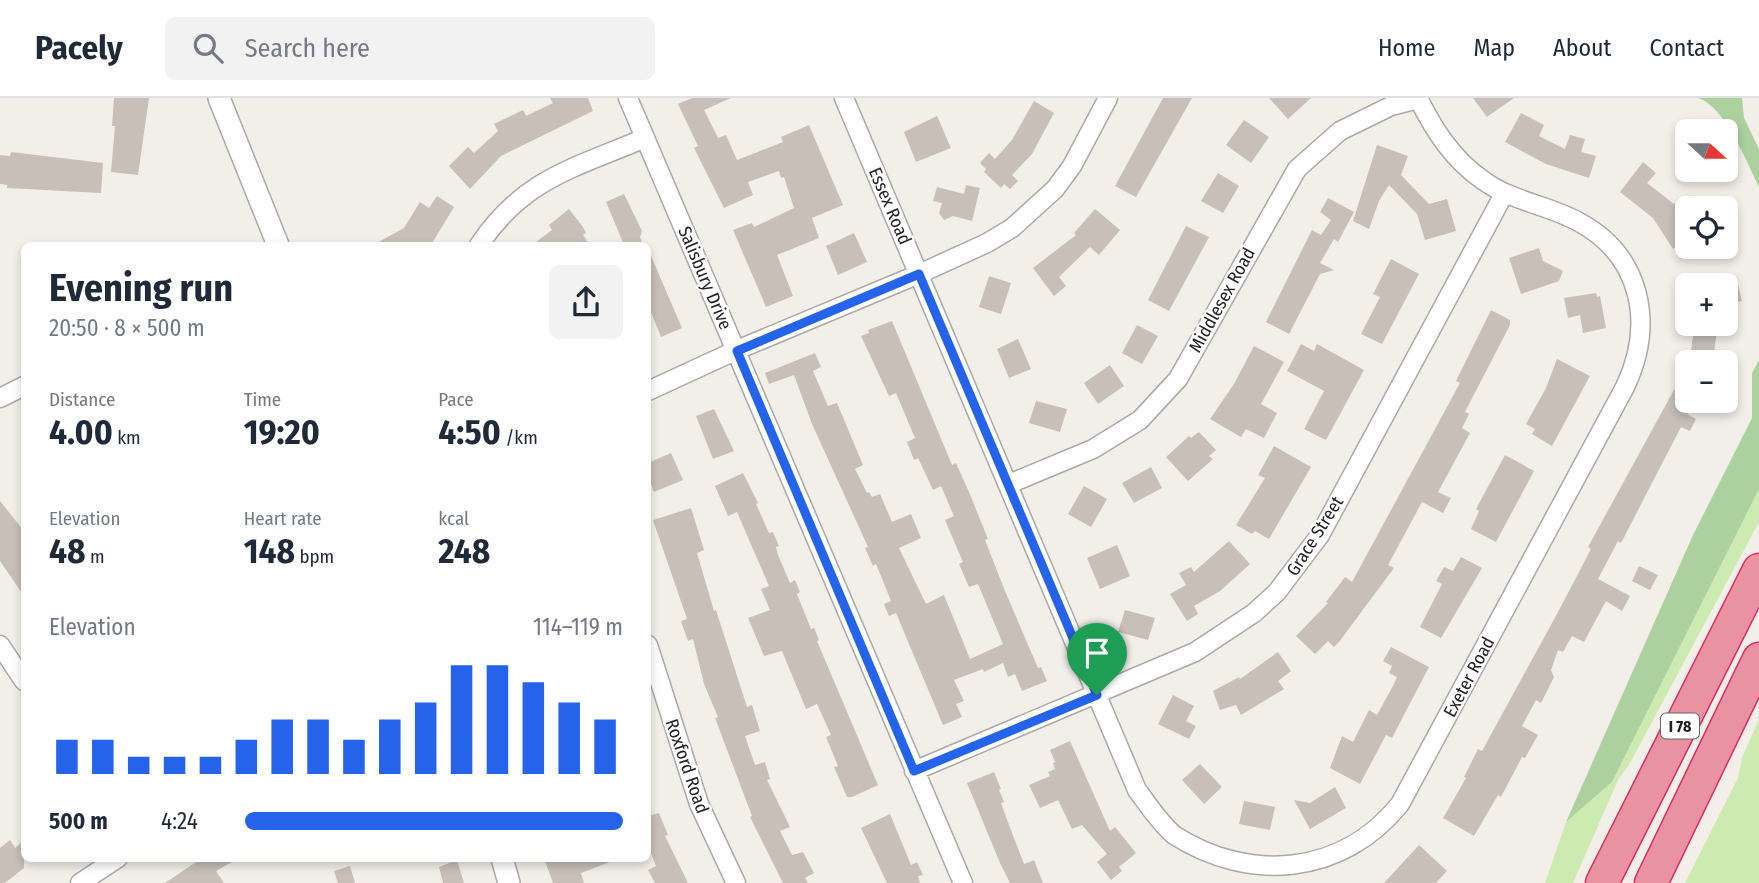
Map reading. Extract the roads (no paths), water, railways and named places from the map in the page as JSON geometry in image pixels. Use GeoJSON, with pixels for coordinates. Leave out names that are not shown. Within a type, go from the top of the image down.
{"type":"FeatureCollection","features":[{"type":"Feature","properties":{"kind":"highway","name":"I 78"},"geometry":{"type":"LineString","coordinates":[[1602,883],[1759,570]]}},
{"type":"Feature","properties":{"kind":"highway","name":"I 78"},"geometry":{"type":"LineString","coordinates":[[1651,883],[1759,659]]}},
{"type":"Feature","properties":{"kind":"street"},"geometry":{"type":"LineString","coordinates":[[219,98],[277,242]]}},
{"type":"Feature","properties":{"kind":"street","name":"Salisbury Drive"},"geometry":{"type":"LineString","coordinates":[[628,98],[963,883]]}},
{"type":"Feature","properties":{"kind":"street","name":"Essex Road"},"geometry":{"type":"LineString","coordinates":[[844,98],[1083,663]]}},
{"type":"Feature","properties":{"kind":"street"},"geometry":{"type":"LineString","coordinates":[[651,390],[987,243],[1035,210],[1055,189],[1072,166],[1108,98]]}},
{"type":"Feature","properties":{"kind":"street","name":"Exeter Road"},"geometry":{"type":"LineString","coordinates":[[1083,663],[1137,790],[1158,819],[1194,850],[1236,877],[1322,864],[1361,844],[1382,826],[1400,804],[1636,365],[1642,321],[1639,300],[1623,263],[1608,244],[1575,220],[1504,194],[1482,180],[1449,149],[1433,128],[1418,98]]}},
{"type":"Feature","properties":{"kind":"street","name":"Middlesex Road"},"geometry":{"type":"LineString","coordinates":[[1009,484],[1093,449],[1140,420],[1178,379],[1297,169],[1340,131],[1391,106],[1418,98]]}},
{"type":"Feature","properties":{"kind":"street"},"geometry":{"type":"LineString","coordinates":[[482,242],[506,210],[524,193],[545,180],[645,138]]}},
{"type":"Feature","properties":{"kind":"street","name":"Grace Street"},"geometry":{"type":"LineString","coordinates":[[914,771],[1195,652],[1222,637],[1254,613],[1297,569],[1320,535],[1504,194]]}},
{"type":"Feature","properties":{"kind":"street"},"geometry":{"type":"LineString","coordinates":[[0,398],[21,388]]}},
{"type":"Feature","properties":{"kind":"street"},"geometry":{"type":"LineString","coordinates":[[0,645],[21,676]]}},
{"type":"Feature","properties":{"kind":"street","name":"Roxford Road"},"geometry":{"type":"LineString","coordinates":[[651,654],[699,804],[736,883]]}},
{"type":"Feature","properties":{"kind":"street"},"geometry":{"type":"LineString","coordinates":[[80,883],[112,862]]}},
{"type":"Feature","properties":{"kind":"street"},"geometry":{"type":"LineString","coordinates":[[503,862],[509,883]]}}]}
